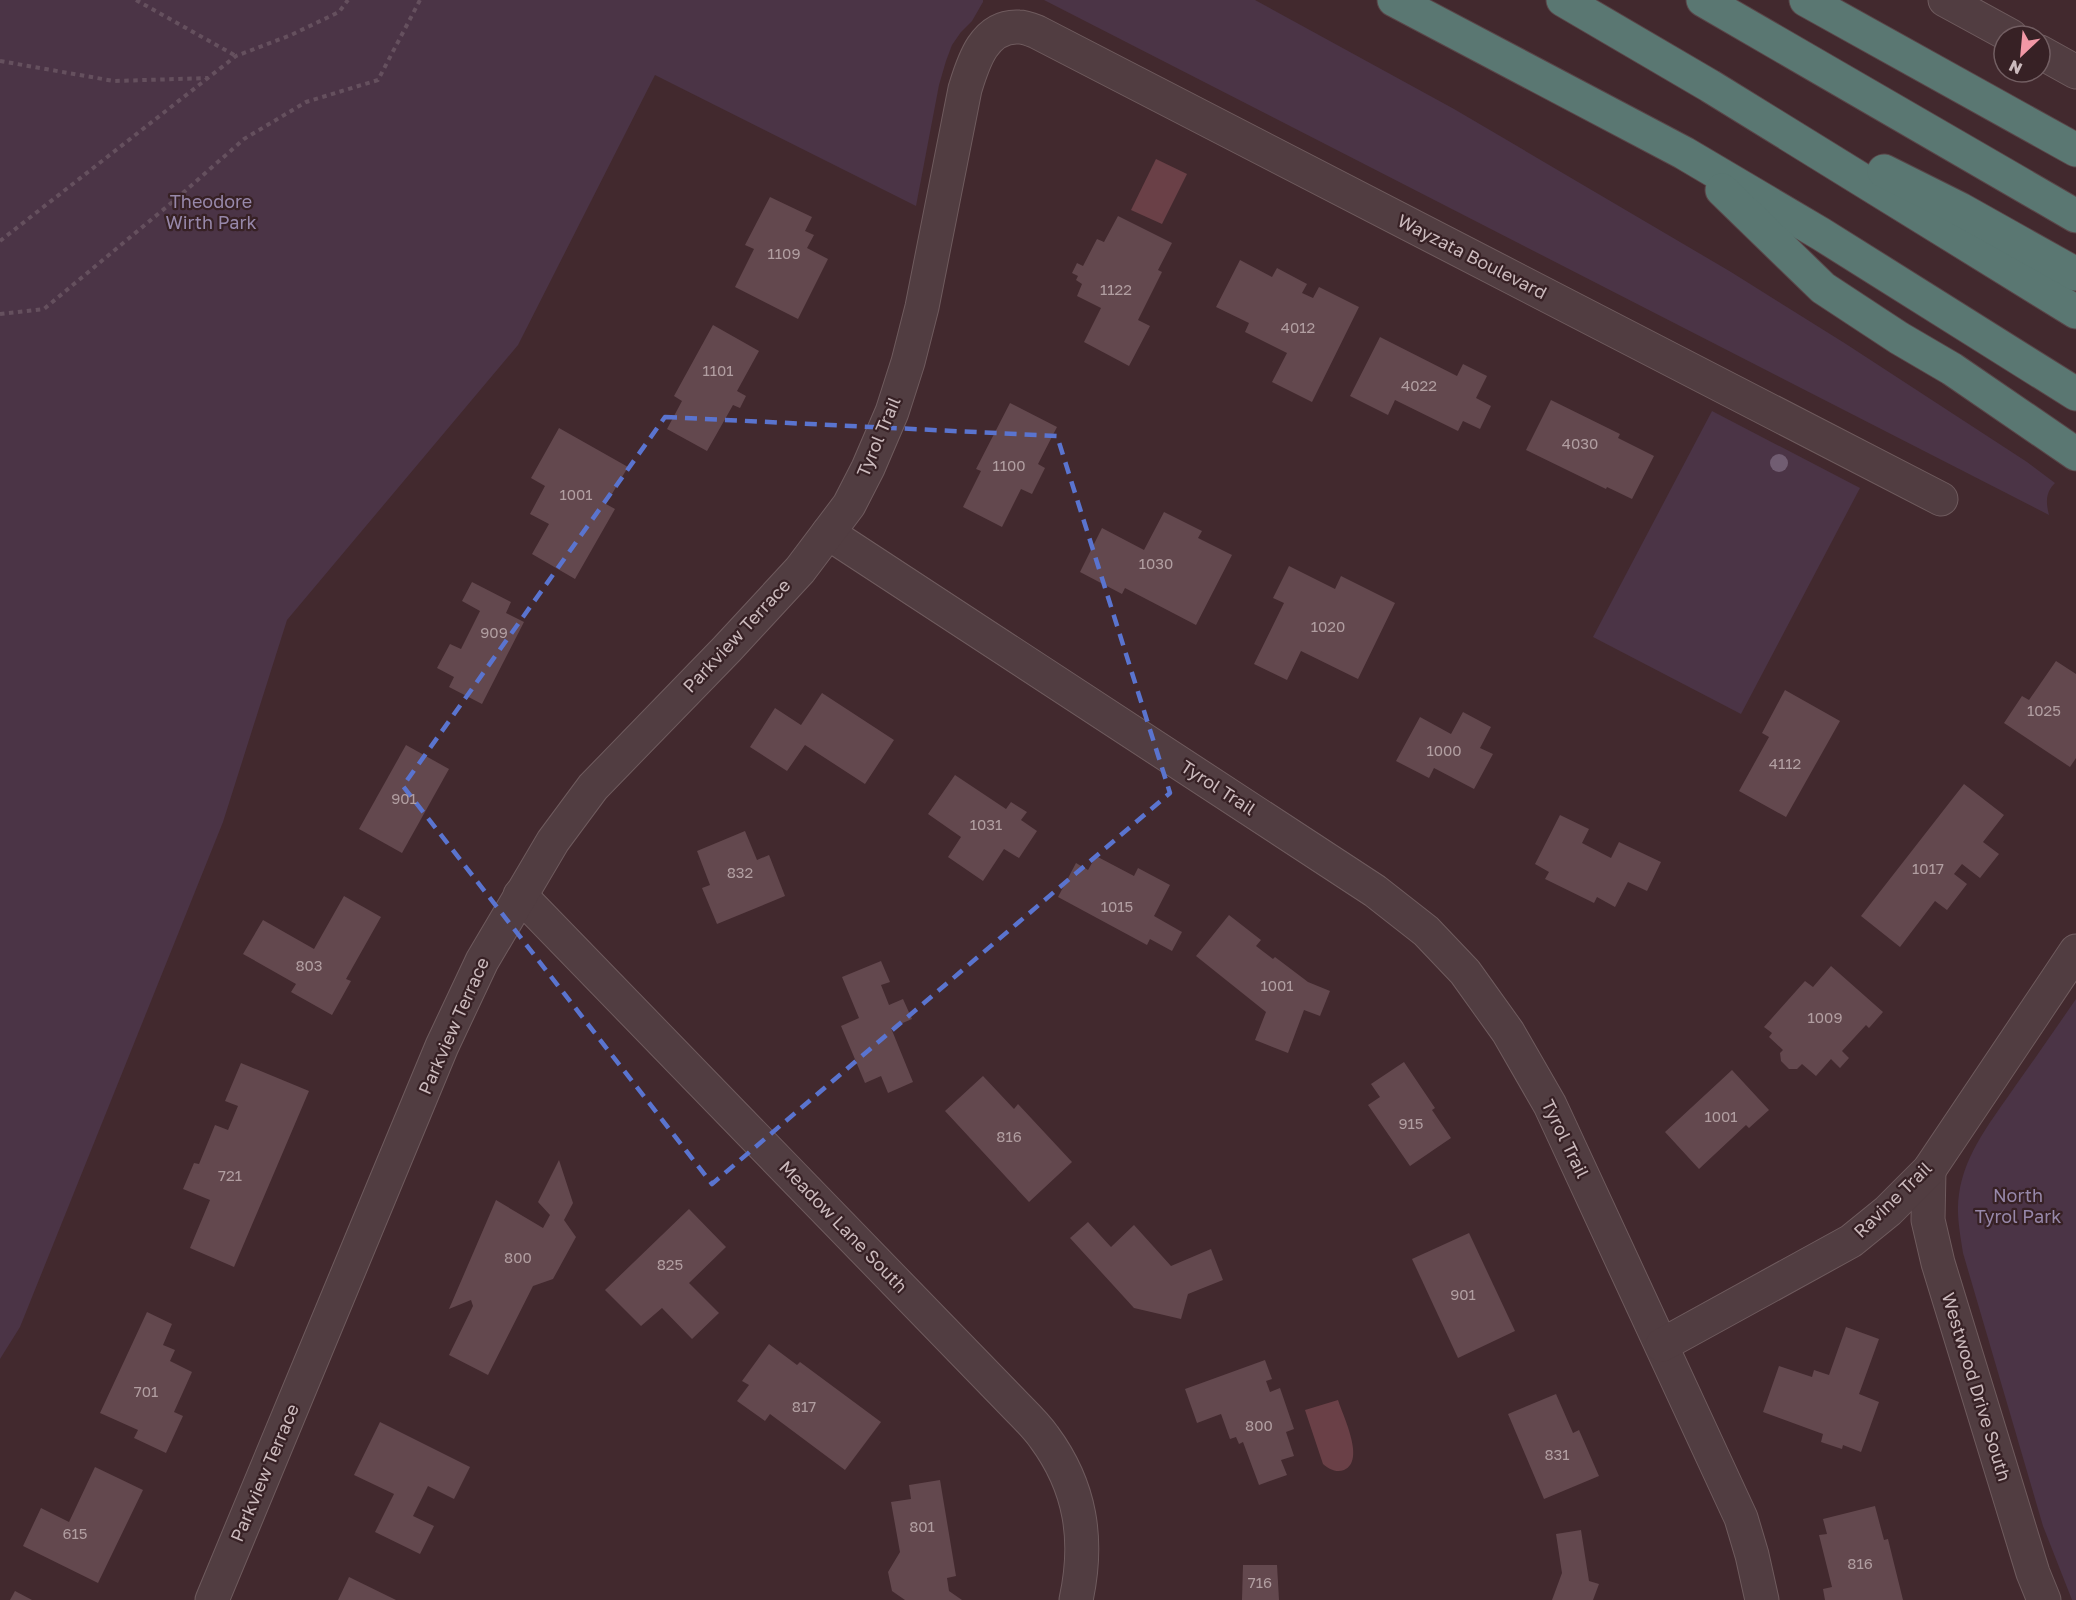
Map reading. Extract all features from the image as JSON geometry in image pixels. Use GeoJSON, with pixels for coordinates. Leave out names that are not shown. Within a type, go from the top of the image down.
{"type":"FeatureCollection","features":[{"type":"Feature","properties":{"kind":"highway"},"geometry":{"type":"LineString","coordinates":[[1394,0],[1684,153],[1830,240],[2076,394]]}},
{"type":"Feature","properties":{"kind":"highway"},"geometry":{"type":"LineString","coordinates":[[1563,0],[1710,86],[2076,312]]}},
{"type":"Feature","properties":{"kind":"highway"},"geometry":{"type":"LineString","coordinates":[[1703,0],[2076,216]]}},
{"type":"Feature","properties":{"kind":"highway"},"geometry":{"type":"LineString","coordinates":[[1806,0],[2076,150]]}},
{"type":"Feature","properties":{"kind":"highway"},"geometry":{"type":"LineString","coordinates":[[1710,86],[1960,208],[2076,274]]}},
{"type":"Feature","properties":{"kind":"highway"},"geometry":{"type":"LineString","coordinates":[[1684,153],[1823,288],[1899,338],[1952,369],[2076,454]]}},
{"type":"Feature","properties":{"kind":"street"},"geometry":{"type":"LineString","coordinates":[[1946,0],[1992,25]]}},
{"type":"Feature","properties":{"kind":"street","name":"Wayzata Boulevard"},"geometry":{"type":"LineString","coordinates":[[1001,30],[1019,27],[1037,32],[1941,499]]}},
{"type":"Feature","properties":{"kind":"street","name":"Tyrol Trail"},"geometry":{"type":"LineString","coordinates":[[1001,30],[981,46],[972,64],[922,306],[909,362],[892,412],[849,505],[828,533],[1375,891],[1426,931],[1466,972],[1508,1032],[1550,1105],[1741,1518],[1762,1600]]}},
{"type":"Feature","properties":{"kind":"street"},"geometry":{"type":"LineString","coordinates":[[2052,59],[2076,72]]}},
{"type":"Feature","properties":{"kind":"street","name":"Parkview Terrace"},"geometry":{"type":"LineString","coordinates":[[212,1600],[442,1046],[482,961],[554,841],[593,787],[800,570],[828,533]]}},
{"type":"Feature","properties":{"kind":"street","name":"Meadow Lane South"},"geometry":{"type":"LineString","coordinates":[[520,896],[1044,1437],[1066,1473],[1079,1507],[1083,1553],[1076,1600]]}},
{"type":"Feature","properties":{"kind":"street","name":"Ravine Trail"},"geometry":{"type":"LineString","coordinates":[[1662,1345],[1851,1241],[1888,1211],[1929,1170],[2076,951]]}},
{"type":"Feature","properties":{"kind":"street","name":"Westwood Drive South"},"geometry":{"type":"LineString","coordinates":[[1929,1170],[1928,1220],[1938,1263],[2033,1573],[2044,1600]]}},
{"type":"Feature","properties":{"kind":"path"},"geometry":{"type":"LineString","coordinates":[[136,0],[237,56]]}},
{"type":"Feature","properties":{"kind":"path"},"geometry":{"type":"LineString","coordinates":[[0,241],[237,56],[291,35],[339,12],[348,0]]}},
{"type":"Feature","properties":{"kind":"path"},"geometry":{"type":"LineString","coordinates":[[0,314],[44,309],[244,139],[306,102],[378,80],[420,0]]}},
{"type":"Feature","properties":{"kind":"path"},"geometry":{"type":"LineString","coordinates":[[0,61],[114,81],[208,78]]}},
{"type":"Feature","properties":{"kind":"highlighted area"},"geometry":{"type":"Polygon","coordinates":[[[665,417],[1057,436],[1170,793],[712,1184],[403,786],[665,417]]]}},
{"type":"Feature","properties":{"kind":"green space","name":"Theodore Wirth Park"},"geometry":{"type":"Polygon","coordinates":[[[0,0],[983,0],[983,2],[972,21],[952,45],[946,61],[939,85],[916,206],[655,75],[518,345],[287,620],[223,822],[20,1327],[0,1359],[0,0]]]}},
{"type":"Feature","properties":{"kind":"green space"},"geometry":{"type":"Polygon","coordinates":[[[1044,0],[1255,0],[1454,109],[1731,272],[1846,344],[2027,462],[2055,483],[2047,498],[2049,515],[1044,0]]]}},
{"type":"Feature","properties":{"kind":"green space"},"geometry":{"type":"Polygon","coordinates":[[[1712,411],[1860,488],[1741,714],[1593,637],[1712,411]]]}},
{"type":"Feature","properties":{"kind":"green space","name":"North Tyrol Park"},"geometry":{"type":"Polygon","coordinates":[[[2076,999],[2076,1600],[2072,1600],[2043,1526],[1963,1253],[1958,1209],[1962,1179],[1981,1136],[2076,999]]]}},
{"type":"Feature","properties":{"kind":"shaded area"},"geometry":{"type":"Polygon","coordinates":[[[1156,159],[1187,174],[1162,224],[1131,210],[1156,159]]]}},
{"type":"Feature","properties":{"kind":"shaded area"},"geometry":{"type":"Polygon","coordinates":[[[1338,1400],[1351,1438],[1353,1458],[1350,1465],[1338,1471],[1323,1464],[1305,1410],[1338,1400]]]}},
{"type":"Feature","properties":{"kind":"building"},"geometry":{"type":"Polygon","coordinates":[[[770,197],[812,217],[805,231],[814,235],[807,248],[828,259],[798,319],[735,287],[754,249],[745,245],[770,197]]]}},
{"type":"Feature","properties":{"kind":"building"},"geometry":{"type":"Polygon","coordinates":[[[1118,216],[1172,243],[1158,270],[1162,272],[1138,320],[1150,326],[1129,366],[1084,342],[1101,308],[1077,296],[1082,284],[1076,280],[1078,276],[1072,273],[1077,263],[1083,266],[1097,239],[1104,242],[1118,216]]]}},
{"type":"Feature","properties":{"kind":"building"},"geometry":{"type":"Polygon","coordinates":[[[1240,260],[1272,277],[1277,268],[1307,284],[1302,293],[1313,298],[1319,287],[1359,307],[1312,402],[1272,382],[1287,353],[1245,332],[1249,323],[1216,307],[1240,260]]]}},
{"type":"Feature","properties":{"kind":"building"},"geometry":{"type":"Polygon","coordinates":[[[713,325],[759,351],[737,391],[746,396],[740,408],[733,405],[707,451],[667,429],[682,401],[674,396],[713,325]]]}},
{"type":"Feature","properties":{"kind":"building"},"geometry":{"type":"Polygon","coordinates":[[[1380,337],[1457,376],[1463,364],[1487,376],[1476,398],[1491,406],[1480,429],[1463,421],[1458,431],[1395,400],[1388,415],[1350,396],[1380,337]]]}},
{"type":"Feature","properties":{"kind":"building"},"geometry":{"type":"Polygon","coordinates":[[[1551,400],[1620,434],[1618,438],[1654,456],[1632,499],[1607,487],[1606,489],[1526,450],[1551,400]]]}},
{"type":"Feature","properties":{"kind":"building"},"geometry":{"type":"Polygon","coordinates":[[[1010,403],[1057,427],[1038,464],[1045,468],[1032,494],[1021,489],[1002,527],[963,507],[981,471],[976,469],[1010,403]]]}},
{"type":"Feature","properties":{"kind":"building"},"geometry":{"type":"Polygon","coordinates":[[[559,428],[628,467],[606,504],[615,509],[575,579],[532,554],[549,524],[530,514],[545,486],[531,478],[559,428]]]}},
{"type":"Feature","properties":{"kind":"building"},"geometry":{"type":"Polygon","coordinates":[[[1164,512],[1202,531],[1198,538],[1232,555],[1196,625],[1125,588],[1122,594],[1080,572],[1102,528],[1144,550],[1164,512]]]}},
{"type":"Feature","properties":{"kind":"building"},"geometry":{"type":"Polygon","coordinates":[[[1289,566],[1335,589],[1341,576],[1395,603],[1358,679],[1301,651],[1287,680],[1254,664],[1284,603],[1273,598],[1289,566]]]}},
{"type":"Feature","properties":{"kind":"building"},"geometry":{"type":"Polygon","coordinates":[[[472,582],[511,602],[506,613],[524,622],[482,704],[449,687],[454,677],[437,668],[450,644],[461,649],[480,611],[462,601],[472,582]]]}},
{"type":"Feature","properties":{"kind":"building"},"geometry":{"type":"Polygon","coordinates":[[[2056,661],[2076,674],[2076,758],[2070,767],[2004,723],[2022,696],[2029,700],[2056,661]]]}},
{"type":"Feature","properties":{"kind":"building"},"geometry":{"type":"Polygon","coordinates":[[[1785,690],[1840,721],[1786,817],[1739,791],[1769,737],[1762,733],[1785,690]]]}},
{"type":"Feature","properties":{"kind":"building"},"geometry":{"type":"Polygon","coordinates":[[[822,693],[894,740],[865,784],[805,745],[787,771],[750,747],[775,708],[801,725],[822,693]]]}},
{"type":"Feature","properties":{"kind":"building"},"geometry":{"type":"Polygon","coordinates":[[[1463,712],[1491,727],[1480,748],[1493,754],[1474,789],[1434,768],[1429,778],[1396,761],[1420,717],[1451,734],[1463,712]]]}},
{"type":"Feature","properties":{"kind":"building"},"geometry":{"type":"Polygon","coordinates":[[[406,745],[449,769],[402,853],[359,829],[406,745]]]}},
{"type":"Feature","properties":{"kind":"building"},"geometry":{"type":"Polygon","coordinates":[[[955,775],[1006,809],[1011,802],[1027,812],[1021,820],[1037,831],[1019,858],[1004,849],[983,881],[948,857],[961,837],[928,814],[955,775]]]}},
{"type":"Feature","properties":{"kind":"building"},"geometry":{"type":"Polygon","coordinates":[[[1964,784],[2004,815],[1983,842],[1999,854],[1980,878],[1962,864],[1954,874],[1967,884],[1947,910],[1935,901],[1900,947],[1861,916],[1964,784]]]}},
{"type":"Feature","properties":{"kind":"building"},"geometry":{"type":"Polygon","coordinates":[[[1560,815],[1589,829],[1582,843],[1611,858],[1619,842],[1661,862],[1647,891],[1628,882],[1615,907],[1597,897],[1594,903],[1545,879],[1549,872],[1535,864],[1560,815]]]}},
{"type":"Feature","properties":{"kind":"building"},"geometry":{"type":"Polygon","coordinates":[[[745,831],[757,860],[769,855],[785,896],[717,924],[702,888],[710,885],[697,851],[745,831]]]}},
{"type":"Feature","properties":{"kind":"building"},"geometry":{"type":"Polygon","coordinates":[[[1096,856],[1134,876],[1138,868],[1170,885],[1154,916],[1182,932],[1172,951],[1150,939],[1147,945],[1058,897],[1076,863],[1088,870],[1096,856]]]}},
{"type":"Feature","properties":{"kind":"building"},"geometry":{"type":"Polygon","coordinates":[[[344,896],[381,917],[346,979],[351,981],[332,1015],[291,992],[296,984],[243,954],[263,920],[314,949],[344,896]]]}},
{"type":"Feature","properties":{"kind":"building"},"geometry":{"type":"Polygon","coordinates":[[[1229,915],[1261,940],[1256,946],[1273,959],[1275,957],[1308,982],[1330,991],[1320,1016],[1304,1010],[1288,1053],[1255,1040],[1266,1012],[1196,956],[1229,915]]]}},
{"type":"Feature","properties":{"kind":"building"},"geometry":{"type":"Polygon","coordinates":[[[881,961],[890,982],[881,985],[889,1005],[903,999],[912,1019],[891,1028],[913,1082],[888,1093],[881,1076],[865,1083],[841,1026],[859,1018],[842,977],[881,961]]]}},
{"type":"Feature","properties":{"kind":"building"},"geometry":{"type":"Polygon","coordinates":[[[1831,966],[1883,1012],[1869,1028],[1866,1025],[1842,1051],[1849,1058],[1840,1068],[1831,1059],[1816,1076],[1802,1064],[1797,1069],[1789,1069],[1781,1061],[1780,1053],[1783,1050],[1769,1037],[1772,1033],[1764,1027],[1805,981],[1813,987],[1831,966]]]}},
{"type":"Feature","properties":{"kind":"building"},"geometry":{"type":"Polygon","coordinates":[[[1404,1062],[1435,1108],[1432,1110],[1451,1138],[1410,1166],[1368,1105],[1380,1097],[1371,1084],[1404,1062]]]}},
{"type":"Feature","properties":{"kind":"building"},"geometry":{"type":"Polygon","coordinates":[[[241,1063],[309,1091],[234,1267],[190,1248],[210,1200],[183,1189],[194,1163],[199,1164],[215,1125],[228,1130],[238,1106],[225,1101],[241,1063]]]}},
{"type":"Feature","properties":{"kind":"building"},"geometry":{"type":"Polygon","coordinates":[[[1732,1070],[1769,1110],[1749,1128],[1746,1125],[1699,1169],[1665,1132],[1732,1070]]]}},
{"type":"Feature","properties":{"kind":"building"},"geometry":{"type":"Polygon","coordinates":[[[983,1076],[1014,1109],[1018,1104],[1072,1162],[1029,1202],[945,1111],[983,1076]]]}},
{"type":"Feature","properties":{"kind":"building"},"geometry":{"type":"Polygon","coordinates":[[[559,1160],[573,1203],[564,1220],[576,1237],[553,1279],[533,1286],[488,1375],[449,1355],[473,1306],[471,1300],[449,1309],[496,1200],[543,1228],[550,1215],[538,1202],[559,1160]]]}},
{"type":"Feature","properties":{"kind":"building"},"geometry":{"type":"Polygon","coordinates":[[[689,1209],[726,1247],[689,1283],[719,1313],[692,1339],[662,1308],[641,1326],[605,1290],[689,1209]]]}},
{"type":"Feature","properties":{"kind":"building"},"geometry":{"type":"Polygon","coordinates":[[[1088,1222],[1111,1247],[1134,1225],[1171,1266],[1211,1249],[1223,1280],[1188,1294],[1181,1319],[1134,1308],[1070,1238],[1088,1222]]]}},
{"type":"Feature","properties":{"kind":"building"},"geometry":{"type":"Polygon","coordinates":[[[1469,1233],[1515,1331],[1458,1358],[1412,1259],[1469,1233]]]}},
{"type":"Feature","properties":{"kind":"building"},"geometry":{"type":"Polygon","coordinates":[[[147,1312],[172,1324],[163,1345],[175,1350],[170,1361],[192,1372],[174,1412],[183,1416],[166,1453],[134,1438],[138,1430],[100,1413],[147,1312]]]}},
{"type":"Feature","properties":{"kind":"building"},"geometry":{"type":"Polygon","coordinates":[[[1846,1327],[1879,1339],[1859,1394],[1879,1402],[1861,1452],[1843,1445],[1842,1449],[1821,1442],[1823,1434],[1763,1412],[1779,1366],[1812,1377],[1814,1370],[1829,1375],[1846,1327]]]}},
{"type":"Feature","properties":{"kind":"building"},"geometry":{"type":"Polygon","coordinates":[[[769,1344],[797,1365],[800,1362],[881,1422],[845,1470],[770,1414],[765,1421],[737,1401],[749,1385],[742,1381],[769,1344]]]}},
{"type":"Feature","properties":{"kind":"building"},"geometry":{"type":"Polygon","coordinates":[[[1265,1360],[1272,1379],[1266,1381],[1270,1392],[1280,1388],[1294,1429],[1286,1432],[1294,1456],[1281,1460],[1287,1475],[1259,1485],[1243,1442],[1239,1444],[1236,1437],[1230,1439],[1221,1414],[1197,1423],[1185,1389],[1265,1360]]]}},
{"type":"Feature","properties":{"kind":"building"},"geometry":{"type":"Polygon","coordinates":[[[1556,1394],[1573,1433],[1579,1430],[1599,1476],[1544,1499],[1508,1414],[1556,1394]]]}},
{"type":"Feature","properties":{"kind":"building"},"geometry":{"type":"Polygon","coordinates":[[[380,1422],[470,1467],[454,1499],[428,1486],[413,1516],[434,1526],[420,1554],[375,1532],[394,1494],[354,1475],[380,1422]]]}},
{"type":"Feature","properties":{"kind":"building"},"geometry":{"type":"Polygon","coordinates":[[[95,1467],[143,1490],[98,1583],[23,1546],[41,1508],[69,1522],[95,1467]]]}},
{"type":"Feature","properties":{"kind":"building"},"geometry":{"type":"Polygon","coordinates":[[[940,1480],[956,1576],[947,1578],[949,1591],[962,1600],[905,1600],[892,1591],[888,1572],[900,1552],[891,1502],[911,1499],[909,1485],[940,1480]]]}},
{"type":"Feature","properties":{"kind":"building"},"geometry":{"type":"Polygon","coordinates":[[[1875,1506],[1884,1540],[1888,1539],[1903,1600],[1825,1600],[1823,1589],[1832,1587],[1819,1535],[1827,1534],[1823,1519],[1875,1506]]]}},
{"type":"Feature","properties":{"kind":"building"},"geometry":{"type":"Polygon","coordinates":[[[1581,1530],[1589,1581],[1599,1584],[1593,1600],[1552,1600],[1562,1573],[1556,1534],[1581,1530]]]}},
{"type":"Feature","properties":{"kind":"building"},"geometry":{"type":"Polygon","coordinates":[[[1243,1565],[1277,1565],[1279,1600],[1242,1600],[1243,1565]]]}},
{"type":"Feature","properties":{"kind":"building"},"geometry":{"type":"Polygon","coordinates":[[[349,1577],[396,1600],[338,1600],[349,1577]]]}},
{"type":"Feature","properties":{"kind":"building"},"geometry":{"type":"Polygon","coordinates":[[[15,1591],[32,1600],[10,1600],[15,1591]]]}}]}
